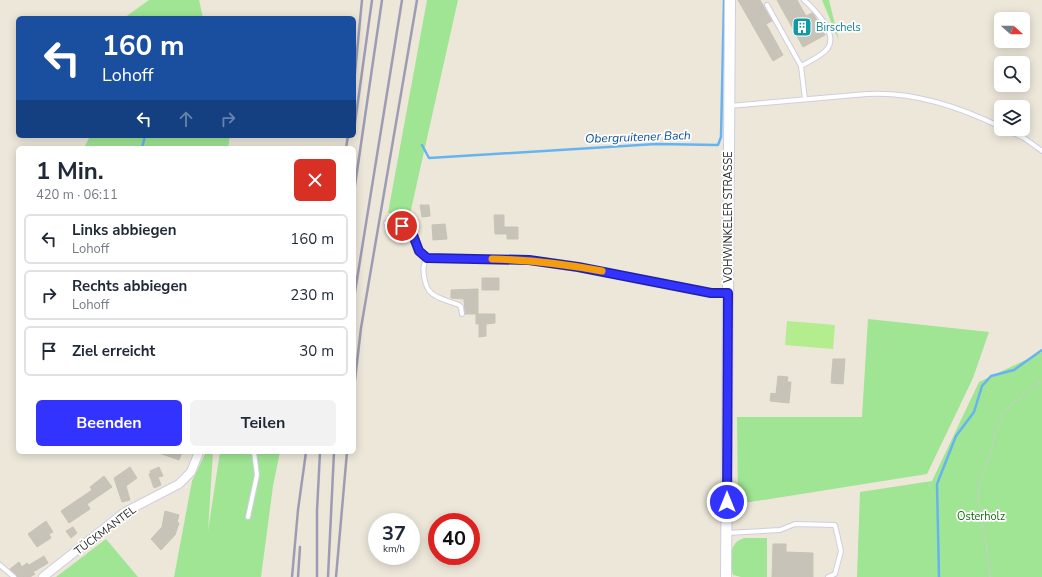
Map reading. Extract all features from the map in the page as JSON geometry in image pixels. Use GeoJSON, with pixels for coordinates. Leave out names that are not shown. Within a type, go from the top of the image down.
{"type":"FeatureCollection","features":[{"type":"Feature","properties":{"kind":"street","name":"VOHWINKELER STRASSE"},"geometry":{"type":"LineString","coordinates":[[726,577],[730,0]]}},
{"type":"Feature","properties":{"kind":"street","name":"TÜCKMANTEL"},"geometry":{"type":"LineString","coordinates":[[44,577],[125,512],[179,484],[191,472],[198,454]]}},
{"type":"Feature","properties":{"kind":"lane"},"geometry":{"type":"LineString","coordinates":[[801,66],[828,48],[830,40],[829,33],[818,14],[804,0]]}},
{"type":"Feature","properties":{"kind":"lane"},"geometry":{"type":"LineString","coordinates":[[767,5],[801,66],[805,99]]}},
{"type":"Feature","properties":{"kind":"lane"},"geometry":{"type":"LineString","coordinates":[[729,106],[884,93],[902,94],[929,100],[954,108],[994,124]]}},
{"type":"Feature","properties":{"kind":"lane"},"geometry":{"type":"LineString","coordinates":[[1020,136],[1042,151]]}},
{"type":"Feature","properties":{"kind":"lane"},"geometry":{"type":"LineString","coordinates":[[386,223],[402,226],[413,235],[419,251],[427,258],[529,260],[578,267],[711,293],[728,293]]}},
{"type":"Feature","properties":{"kind":"lane"},"geometry":{"type":"LineString","coordinates":[[427,258],[423,265],[425,283],[429,292],[436,297],[459,305],[461,307],[462,314]]}},
{"type":"Feature","properties":{"kind":"lane"},"geometry":{"type":"LineString","coordinates":[[248,517],[257,475],[254,454]]}},
{"type":"Feature","properties":{"kind":"lane"},"geometry":{"type":"LineString","coordinates":[[727,533],[780,530],[795,524],[836,525],[841,551],[835,574],[828,577]]}},
{"type":"Feature","properties":{"kind":"lane"},"geometry":{"type":"LineString","coordinates":[[0,565],[14,577]]}},
{"type":"Feature","properties":{"kind":"path"},"geometry":{"type":"LineString","coordinates":[[990,577],[987,547],[978,498],[980,479],[991,451],[1002,415],[1012,404],[1042,381]]}},
{"type":"Feature","properties":{"kind":"green space"},"geometry":{"type":"Polygon","coordinates":[[[149,0],[199,0],[203,16],[127,16],[149,0]]]}},
{"type":"Feature","properties":{"kind":"green space"},"geometry":{"type":"Polygon","coordinates":[[[427,0],[458,0],[410,214],[388,213],[427,0]]]}},
{"type":"Feature","properties":{"kind":"green space"},"geometry":{"type":"Polygon","coordinates":[[[822,0],[829,0],[839,41],[822,0]]]}},
{"type":"Feature","properties":{"kind":"green space"},"geometry":{"type":"Polygon","coordinates":[[[89,138],[230,138],[228,146],[85,146],[89,138]]]}},
{"type":"Feature","properties":{"kind":"green space"},"geometry":{"type":"Polygon","coordinates":[[[868,319],[989,332],[973,378],[927,474],[738,504],[737,417],[862,417],[868,319]]]}},
{"type":"Feature","properties":{"kind":"green space"},"geometry":{"type":"Polygon","coordinates":[[[787,321],[835,325],[833,349],[785,345],[787,321]]]}},
{"type":"Feature","properties":{"kind":"green space","name":"Osterholz"},"geometry":{"type":"Polygon","coordinates":[[[1042,352],[1042,577],[857,577],[860,492],[932,481],[979,382],[1042,352]]]}},
{"type":"Feature","properties":{"kind":"green space"},"geometry":{"type":"Polygon","coordinates":[[[205,454],[213,454],[208,531],[220,454],[280,454],[273,486],[261,577],[174,577],[192,481],[205,454]]]}},
{"type":"Feature","properties":{"kind":"green space"},"geometry":{"type":"Polygon","coordinates":[[[744,538],[767,538],[767,577],[741,577],[733,575],[731,564],[732,548],[739,540],[744,538]]]}},
{"type":"Feature","properties":{"kind":"green space"},"geometry":{"type":"Polygon","coordinates":[[[106,539],[138,577],[56,577],[106,539]]]}},
{"type":"Feature","properties":{"kind":"building"},"geometry":{"type":"Polygon","coordinates":[[[738,0],[760,0],[772,21],[766,24],[783,55],[773,61],[738,0]]]}},
{"type":"Feature","properties":{"kind":"building","name":"Birschels"},"geometry":{"type":"Polygon","coordinates":[[[777,0],[797,0],[806,16],[812,13],[814,15],[825,35],[803,47],[777,0]]]}},
{"type":"Feature","properties":{"kind":"building"},"geometry":{"type":"Polygon","coordinates":[[[420,205],[429,205],[430,216],[422,217],[420,205]]]}},
{"type":"Feature","properties":{"kind":"building"},"geometry":{"type":"Polygon","coordinates":[[[494,215],[504,215],[504,227],[518,227],[518,239],[507,239],[507,234],[495,234],[494,215]]]}},
{"type":"Feature","properties":{"kind":"building"},"geometry":{"type":"Polygon","coordinates":[[[445,224],[447,239],[433,240],[432,225],[445,224]]]}},
{"type":"Feature","properties":{"kind":"building"},"geometry":{"type":"Polygon","coordinates":[[[482,278],[499,278],[499,290],[482,290],[482,278]]]}},
{"type":"Feature","properties":{"kind":"building"},"geometry":{"type":"Polygon","coordinates":[[[478,289],[478,314],[465,314],[464,299],[451,298],[451,290],[478,289]]]}},
{"type":"Feature","properties":{"kind":"building"},"geometry":{"type":"Polygon","coordinates":[[[476,314],[495,314],[495,323],[486,324],[486,336],[479,337],[479,324],[476,324],[476,314]]]}},
{"type":"Feature","properties":{"kind":"building"},"geometry":{"type":"Polygon","coordinates":[[[833,359],[845,359],[843,384],[831,383],[833,359]]]}},
{"type":"Feature","properties":{"kind":"building"},"geometry":{"type":"Polygon","coordinates":[[[778,376],[788,377],[787,382],[791,382],[789,403],[770,401],[771,393],[776,394],[778,376]]]}},
{"type":"Feature","properties":{"kind":"building"},"geometry":{"type":"Polygon","coordinates":[[[162,454],[181,454],[179,460],[162,454]]]}},
{"type":"Feature","properties":{"kind":"building"},"geometry":{"type":"Polygon","coordinates":[[[130,467],[137,478],[126,486],[130,500],[122,502],[114,478],[130,467]]]}},
{"type":"Feature","properties":{"kind":"building"},"geometry":{"type":"Polygon","coordinates":[[[159,467],[163,476],[158,477],[161,485],[154,488],[149,474],[151,473],[150,471],[159,467]]]}},
{"type":"Feature","properties":{"kind":"building"},"geometry":{"type":"Polygon","coordinates":[[[104,476],[112,487],[87,504],[90,509],[69,523],[61,511],[92,490],[90,487],[104,476]]]}},
{"type":"Feature","properties":{"kind":"building"},"geometry":{"type":"Polygon","coordinates":[[[165,511],[179,515],[177,522],[179,523],[175,535],[161,550],[151,539],[162,527],[165,511]]]}},
{"type":"Feature","properties":{"kind":"building"},"geometry":{"type":"Polygon","coordinates":[[[46,521],[53,532],[49,534],[51,538],[37,547],[28,534],[46,521]]]}},
{"type":"Feature","properties":{"kind":"building"},"geometry":{"type":"Polygon","coordinates":[[[73,527],[77,533],[71,538],[66,531],[73,527]]]}},
{"type":"Feature","properties":{"kind":"building"},"geometry":{"type":"Polygon","coordinates":[[[773,544],[786,544],[786,552],[813,553],[813,577],[772,577],[773,544]]]}},
{"type":"Feature","properties":{"kind":"building"},"geometry":{"type":"Polygon","coordinates":[[[44,556],[48,563],[33,572],[35,574],[30,577],[17,577],[10,569],[19,562],[22,567],[27,563],[29,565],[44,556]]]}},
{"type":"Feature","properties":{"kind":"waterway","name":"Obergruitener Bach"},"geometry":{"type":"LineString","coordinates":[[422,145],[429,158],[656,144],[718,145],[721,137],[724,0]]}},
{"type":"Feature","properties":{"kind":"waterway"},"geometry":{"type":"LineString","coordinates":[[142,146],[144,138]]}},
{"type":"Feature","properties":{"kind":"waterway"},"geometry":{"type":"LineString","coordinates":[[939,577],[937,484],[956,436],[974,412],[982,386],[991,376],[1014,370],[1042,350]]}},
{"type":"Feature","properties":{"kind":"railway"},"geometry":{"type":"LineString","coordinates":[[356,62],[362,0]]}},
{"type":"Feature","properties":{"kind":"railway"},"geometry":{"type":"LineString","coordinates":[[356,116],[372,0]]}},
{"type":"Feature","properties":{"kind":"railway"},"geometry":{"type":"LineString","coordinates":[[356,178],[382,0]]}},
{"type":"Feature","properties":{"kind":"railway"},"geometry":{"type":"LineString","coordinates":[[356,286],[402,0]]}},
{"type":"Feature","properties":{"kind":"railway"},"geometry":{"type":"LineString","coordinates":[[356,371],[361,328],[417,0]]}},
{"type":"Feature","properties":{"kind":"railway"},"geometry":{"type":"LineString","coordinates":[[346,146],[348,138]]}},
{"type":"Feature","properties":{"kind":"railway"},"geometry":{"type":"LineString","coordinates":[[292,577],[298,510],[306,454]]}},
{"type":"Feature","properties":{"kind":"railway"},"geometry":{"type":"LineString","coordinates":[[317,577],[317,511],[320,454]]}},
{"type":"Feature","properties":{"kind":"railway"},"geometry":{"type":"LineString","coordinates":[[328,577],[334,454]]}},
{"type":"Feature","properties":{"kind":"railway"},"geometry":{"type":"LineString","coordinates":[[336,577],[347,454]]}},
{"type":"Feature","properties":{"kind":"railway"},"geometry":{"type":"LineString","coordinates":[[298,577],[300,547]]}},
{"type":"Feature","properties":{"kind":"slow traffic"},"geometry":{"type":"LineString","coordinates":[[492,259],[529,260],[602,271]]}},
{"type":"Feature","properties":{"kind":"place","name":"Birschels"},"geometry":{"type":"Point","coordinates":[802,27]}},
{"type":"Feature","properties":{"kind":"route"},"geometry":{"type":"LineString","coordinates":[[402,226],[413,235],[419,251],[427,258],[529,260],[578,267],[711,293],[728,293],[727,502]]}}]}
